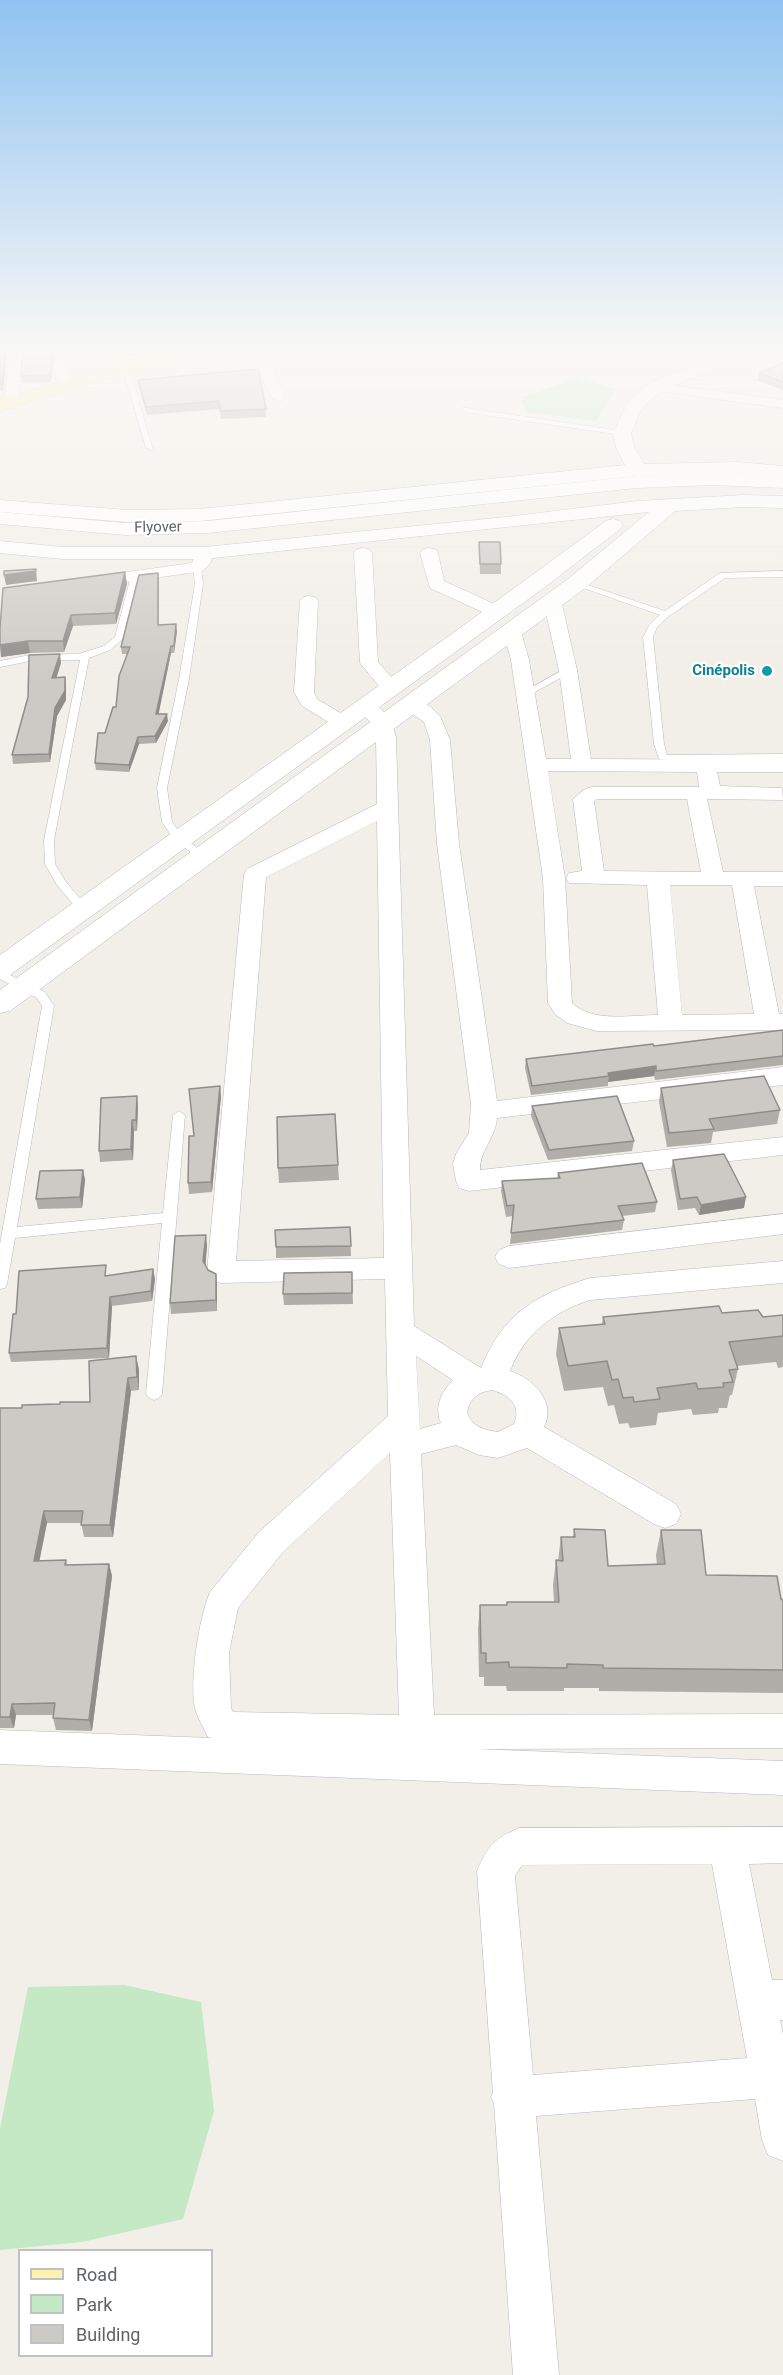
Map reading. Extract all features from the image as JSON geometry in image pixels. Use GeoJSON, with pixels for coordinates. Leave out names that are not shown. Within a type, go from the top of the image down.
{"type":"FeatureCollection","features":[{"type":"Feature","properties":{"kind":"street"},"geometry":{"type":"LineString","coordinates":[[628,540],[647,492],[633,463]]}},
{"type":"Feature","properties":{"kind":"street"},"geometry":{"type":"LineString","coordinates":[[76,584],[135,576],[200,560],[550,518],[647,492],[724,468],[783,472]]}},
{"type":"Feature","properties":{"kind":"street","name":"Flyover"},"geometry":{"type":"LineString","coordinates":[[0,535],[139,543],[225,539],[647,492],[703,480],[778,496]]}},
{"type":"Feature","properties":{"kind":"street"},"geometry":{"type":"LineString","coordinates":[[0,1004],[202,857],[400,696],[497,612],[594,540],[647,492]]}},
{"type":"Feature","properties":{"kind":"street"},"geometry":{"type":"LineString","coordinates":[[0,506],[128,516],[200,515],[647,492],[778,496]]}},
{"type":"Feature","properties":{"kind":"street","name":"Flyover"},"geometry":{"type":"LineString","coordinates":[[0,518],[125,529],[208,527],[647,492]]}},
{"type":"Feature","properties":{"kind":"street"},"geometry":{"type":"LineString","coordinates":[[400,696],[512,631],[576,584],[628,540],[696,515],[778,496]]}},
{"type":"Feature","properties":{"kind":"street"},"geometry":{"type":"LineString","coordinates":[[550,518],[591,528],[595,533],[594,540]]}},
{"type":"Feature","properties":{"kind":"street"},"geometry":{"type":"LineString","coordinates":[[0,547],[63,553],[200,560]]}},
{"type":"Feature","properties":{"kind":"street"},"geometry":{"type":"LineString","coordinates":[[363,553],[369,663],[400,696],[423,710],[433,720],[440,740],[448,844],[481,1074],[483,1111],[481,1134],[469,1152],[465,1164],[469,1181],[783,1146]]}},
{"type":"Feature","properties":{"kind":"street"},"geometry":{"type":"LineString","coordinates":[[429,553],[436,584],[497,612]]}},
{"type":"Feature","properties":{"kind":"street"},"geometry":{"type":"LineString","coordinates":[[552,600],[568,670],[582,766]]}},
{"type":"Feature","properties":{"kind":"street"},"geometry":{"type":"LineString","coordinates":[[309,601],[304,692],[309,702],[342,722]]}},
{"type":"Feature","properties":{"kind":"street"},"geometry":{"type":"LineString","coordinates":[[512,631],[520,660],[554,878],[560,1003],[564,1011],[581,1021],[597,1023],[776,1022],[742,879]]}},
{"type":"Feature","properties":{"kind":"street"},"geometry":{"type":"LineString","coordinates":[[0,969],[342,722],[374,715]]}},
{"type":"Feature","properties":{"kind":"street"},"geometry":{"type":"LineString","coordinates":[[374,715],[386,737],[400,1331],[417,1732]]}},
{"type":"Feature","properties":{"kind":"street"},"geometry":{"type":"LineString","coordinates":[[536,765],[783,766]]}},
{"type":"Feature","properties":{"kind":"street"},"geometry":{"type":"LineString","coordinates":[[702,793],[710,791],[706,766]]}},
{"type":"Feature","properties":{"kind":"street"},"geometry":{"type":"LineString","coordinates":[[594,878],[584,800],[592,792],[782,794]]}},
{"type":"Feature","properties":{"kind":"street"},"geometry":{"type":"LineString","coordinates":[[702,793],[713,878]]}},
{"type":"Feature","properties":{"kind":"street"},"geometry":{"type":"LineString","coordinates":[[388,807],[255,874],[221,1272],[399,1268]]}},
{"type":"Feature","properties":{"kind":"street"},"geometry":{"type":"LineString","coordinates":[[554,878],[783,879]]}},
{"type":"Feature","properties":{"kind":"street"},"geometry":{"type":"LineString","coordinates":[[658,878],[671,1023]]}},
{"type":"Feature","properties":{"kind":"street"},"geometry":{"type":"LineString","coordinates":[[483,1111],[783,1076]]}},
{"type":"Feature","properties":{"kind":"street"},"geometry":{"type":"LineString","coordinates":[[509,1257],[783,1224]]}},
{"type":"Feature","properties":{"kind":"street"},"geometry":{"type":"LineString","coordinates":[[400,1331],[484,1379],[516,1384],[532,1401],[534,1412],[532,1423],[526,1432],[517,1439],[494,1445],[470,1438],[461,1431],[452,1412],[453,1402],[467,1385],[484,1379],[510,1337],[528,1318],[547,1304],[590,1289],[783,1272]]}},
{"type":"Feature","properties":{"kind":"street"},"geometry":{"type":"LineString","coordinates":[[461,1431],[405,1433],[272,1542],[241,1576],[222,1603],[212,1653],[213,1710],[221,1725],[230,1729],[417,1732],[783,1731]]}},
{"type":"Feature","properties":{"kind":"street"},"geometry":{"type":"LineString","coordinates":[[526,1432],[665,1514]]}},
{"type":"Feature","properties":{"kind":"street"},"geometry":{"type":"LineString","coordinates":[[0,1747],[783,1778]]}},
{"type":"Feature","properties":{"kind":"street"},"geometry":{"type":"LineString","coordinates":[[536,2375],[512,2097],[496,1871],[509,1852],[519,1846],[783,1845]]}},
{"type":"Feature","properties":{"kind":"street"},"geometry":{"type":"LineString","coordinates":[[727,1846],[770,2000],[771,2077],[783,2140]]}},
{"type":"Feature","properties":{"kind":"street"},"geometry":{"type":"LineString","coordinates":[[512,2097],[771,2077]]}},
{"type":"Feature","properties":{"kind":"lane"},"geometry":{"type":"LineString","coordinates":[[200,560],[199,584],[184,679],[162,788],[166,822],[179,839],[202,857]]}},
{"type":"Feature","properties":{"kind":"lane"},"geometry":{"type":"LineString","coordinates":[[783,574],[723,575],[666,614],[653,626],[648,637],[659,744],[663,757],[678,759],[783,757]]}},
{"type":"Feature","properties":{"kind":"lane"},"geometry":{"type":"LineString","coordinates":[[0,664],[18,659],[85,656],[101,653],[119,638],[135,576]]}},
{"type":"Feature","properties":{"kind":"lane"},"geometry":{"type":"LineString","coordinates":[[576,584],[666,614]]}},
{"type":"Feature","properties":{"kind":"lane"},"geometry":{"type":"LineString","coordinates":[[82,908],[61,884],[50,864],[49,840],[85,656]]}},
{"type":"Feature","properties":{"kind":"lane"},"geometry":{"type":"LineString","coordinates":[[525,694],[568,670]]}},
{"type":"Feature","properties":{"kind":"lane"},"geometry":{"type":"LineString","coordinates":[[0,974],[26,985],[41,995],[48,1006],[0,1284]]}},
{"type":"Feature","properties":{"kind":"lane"},"geometry":{"type":"LineString","coordinates":[[154,1394],[179,1115]]}},
{"type":"Feature","properties":{"kind":"lane"},"geometry":{"type":"LineString","coordinates":[[9,1233],[170,1217]]}},
{"type":"Feature","properties":{"kind":"green space"},"geometry":{"type":"Polygon","coordinates":[[[124,1985],[201,2002],[214,2111],[183,2219],[82,2242],[0,2250],[0,2129],[28,1987],[124,1985]]]}},
{"type":"Feature","properties":{"kind":"building"},"geometry":{"type":"Polygon","coordinates":[[[479,542],[500,542],[501,564],[480,564],[479,542]]]}},
{"type":"Feature","properties":{"kind":"building"},"geometry":{"type":"Polygon","coordinates":[[[36,569],[36,571],[4,575],[4,571],[36,569]]]}},
{"type":"Feature","properties":{"kind":"building"},"geometry":{"type":"Polygon","coordinates":[[[125,572],[115,613],[71,615],[63,641],[28,641],[0,645],[3,588],[125,572]]]}},
{"type":"Feature","properties":{"kind":"building"},"geometry":{"type":"Polygon","coordinates":[[[158,573],[158,625],[176,624],[174,646],[171,646],[156,714],[167,714],[155,736],[138,737],[129,765],[95,763],[98,733],[105,733],[113,707],[116,707],[119,676],[130,647],[121,647],[139,575],[158,573]]]}},
{"type":"Feature","properties":{"kind":"building"},"geometry":{"type":"Polygon","coordinates":[[[60,654],[52,678],[65,677],[65,691],[55,708],[49,754],[12,755],[28,697],[29,655],[60,654]]]}},
{"type":"Feature","properties":{"kind":"building"},"geometry":{"type":"Polygon","coordinates":[[[783,1030],[783,1056],[656,1071],[656,1066],[608,1073],[609,1076],[532,1086],[526,1059],[653,1044],[654,1046],[783,1030]]]}},
{"type":"Feature","properties":{"kind":"building"},"geometry":{"type":"Polygon","coordinates":[[[764,1076],[780,1110],[709,1119],[714,1129],[669,1133],[661,1088],[764,1076]]]}},
{"type":"Feature","properties":{"kind":"building"},"geometry":{"type":"Polygon","coordinates":[[[220,1086],[211,1182],[188,1183],[189,1136],[194,1136],[189,1089],[220,1086]]]}},
{"type":"Feature","properties":{"kind":"building"},"geometry":{"type":"Polygon","coordinates":[[[137,1096],[136,1120],[132,1120],[131,1149],[99,1151],[101,1098],[137,1096]]]}},
{"type":"Feature","properties":{"kind":"building"},"geometry":{"type":"Polygon","coordinates":[[[617,1096],[634,1141],[549,1150],[532,1106],[617,1096]]]}},
{"type":"Feature","properties":{"kind":"building"},"geometry":{"type":"Polygon","coordinates":[[[335,1114],[338,1165],[278,1168],[277,1117],[335,1114]]]}},
{"type":"Feature","properties":{"kind":"building"},"geometry":{"type":"Polygon","coordinates":[[[724,1154],[746,1197],[701,1205],[697,1197],[680,1199],[673,1160],[724,1154]]]}},
{"type":"Feature","properties":{"kind":"building"},"geometry":{"type":"Polygon","coordinates":[[[642,1163],[657,1202],[618,1206],[624,1220],[511,1233],[514,1205],[507,1206],[502,1181],[560,1178],[558,1173],[642,1163]]]}},
{"type":"Feature","properties":{"kind":"building"},"geometry":{"type":"Polygon","coordinates":[[[83,1170],[80,1197],[36,1199],[40,1171],[83,1170]]]}},
{"type":"Feature","properties":{"kind":"building"},"geometry":{"type":"Polygon","coordinates":[[[350,1227],[351,1246],[276,1247],[275,1230],[350,1227]]]}},
{"type":"Feature","properties":{"kind":"building"},"geometry":{"type":"Polygon","coordinates":[[[206,1235],[203,1261],[208,1270],[216,1274],[216,1300],[170,1303],[175,1236],[206,1235]]]}},
{"type":"Feature","properties":{"kind":"building"},"geometry":{"type":"Polygon","coordinates":[[[106,1265],[105,1276],[153,1269],[151,1291],[110,1297],[107,1348],[9,1353],[13,1314],[16,1314],[19,1271],[106,1265]]]}},
{"type":"Feature","properties":{"kind":"building"},"geometry":{"type":"Polygon","coordinates":[[[352,1272],[352,1293],[283,1294],[284,1273],[352,1272]]]}},
{"type":"Feature","properties":{"kind":"building"},"geometry":{"type":"Polygon","coordinates":[[[719,1306],[722,1313],[758,1310],[763,1317],[783,1315],[783,1336],[729,1342],[738,1369],[729,1370],[733,1382],[723,1383],[724,1387],[698,1389],[696,1383],[657,1388],[660,1399],[634,1402],[633,1397],[623,1398],[618,1379],[612,1380],[607,1361],[568,1366],[559,1328],[605,1324],[603,1317],[719,1306]]]}},
{"type":"Feature","properties":{"kind":"building"},"geometry":{"type":"Polygon","coordinates":[[[136,1356],[137,1377],[128,1378],[110,1525],[81,1525],[83,1511],[44,1511],[34,1561],[66,1560],[65,1565],[109,1564],[89,1720],[53,1718],[55,1703],[12,1704],[10,1717],[0,1717],[0,1408],[22,1408],[22,1405],[60,1404],[60,1402],[90,1402],[89,1361],[136,1356]]]}},
{"type":"Feature","properties":{"kind":"building"},"geometry":{"type":"Polygon","coordinates":[[[574,1529],[605,1530],[608,1566],[665,1564],[661,1530],[701,1530],[706,1575],[777,1576],[783,1600],[783,1670],[603,1668],[603,1665],[567,1664],[567,1668],[509,1667],[509,1662],[486,1663],[486,1653],[481,1653],[480,1605],[507,1605],[507,1602],[559,1602],[556,1560],[563,1561],[561,1537],[575,1537],[574,1529]]]}},
{"type":"Feature","properties":{"kind":"place","name":"Cinépolis"},"geometry":{"type":"Point","coordinates":[767,671]}}]}
